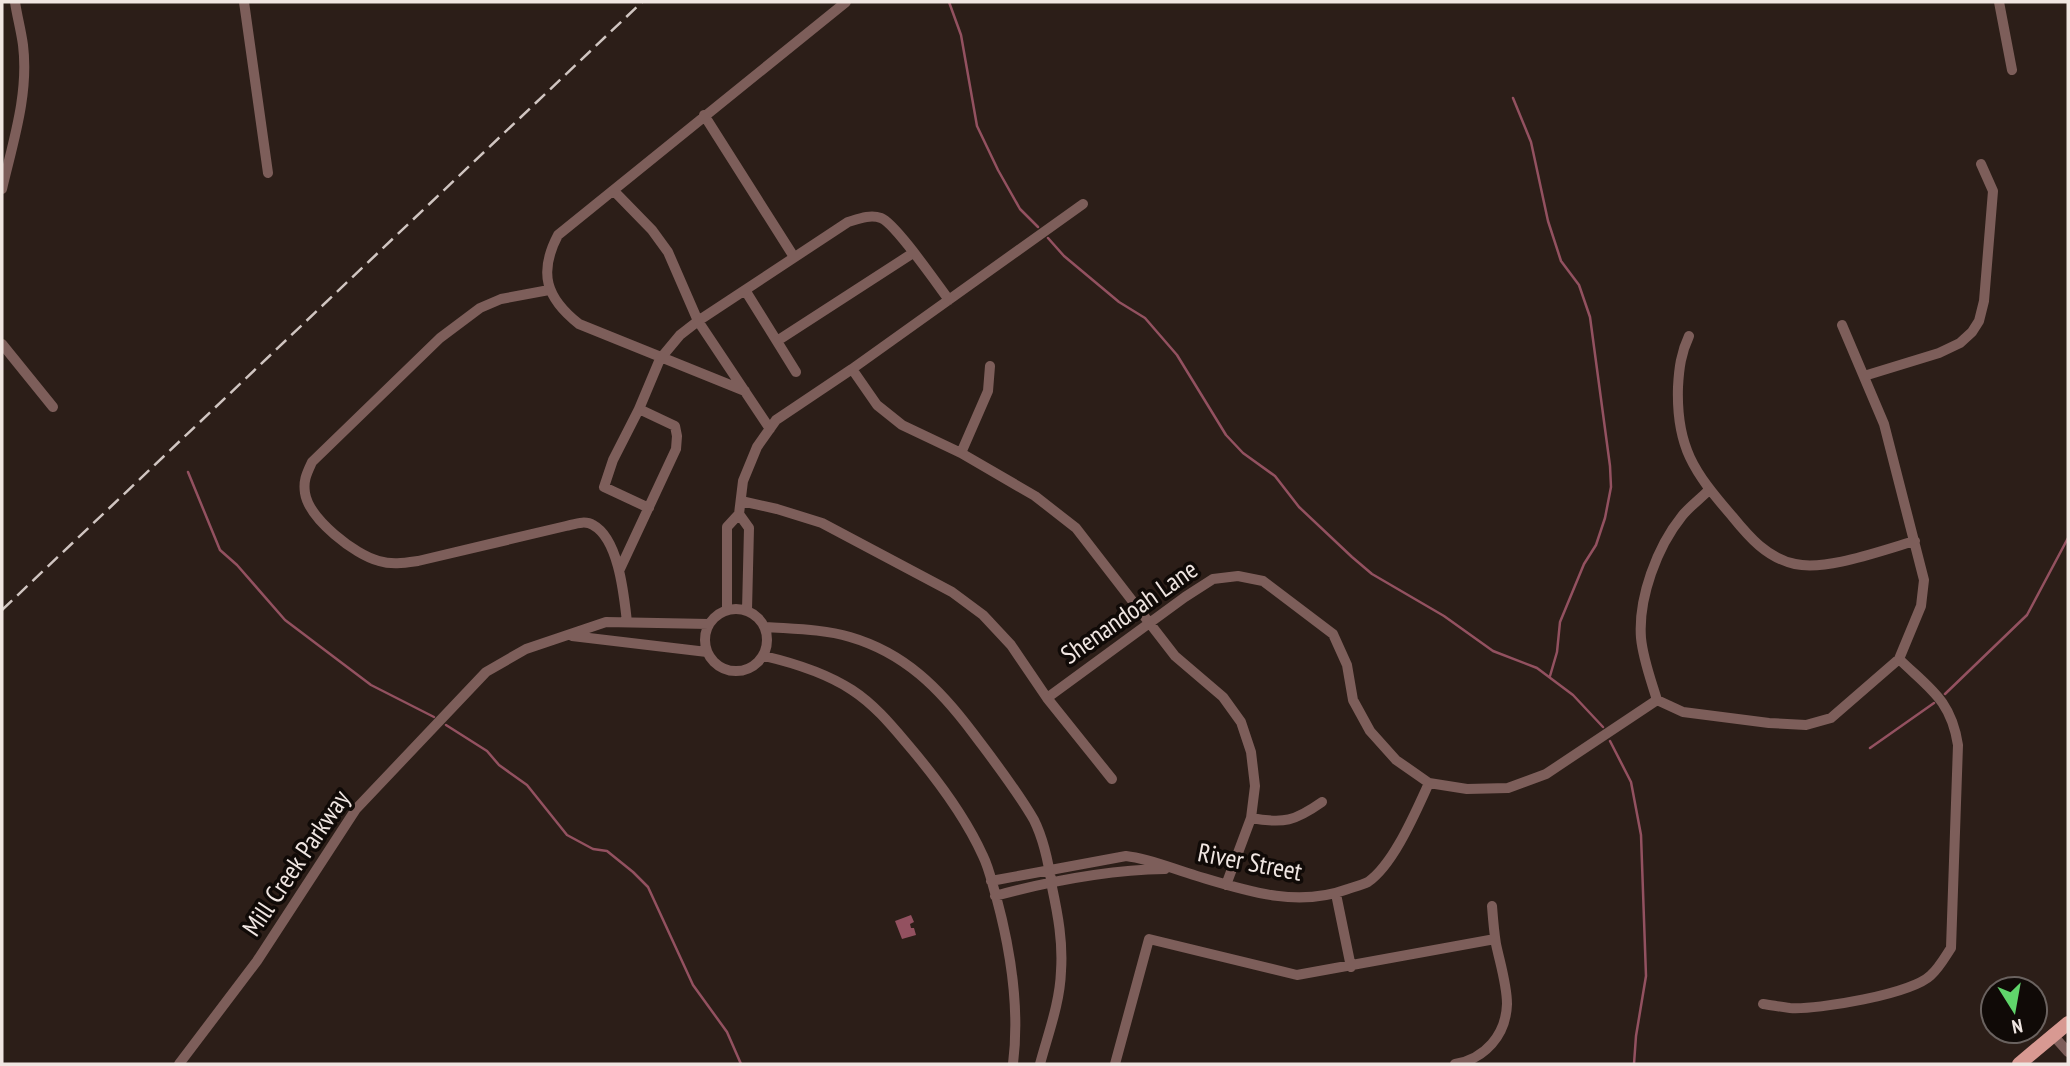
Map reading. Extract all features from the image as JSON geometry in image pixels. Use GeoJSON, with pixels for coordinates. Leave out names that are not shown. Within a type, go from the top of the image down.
{"type":"FeatureCollection","features":[{"type":"Feature","properties":{"kind":"main road"},"geometry":{"type":"LineString","coordinates":[[2018,1064],[2068,1023]]}},
{"type":"Feature","properties":{"kind":"street"},"geometry":{"type":"LineString","coordinates":[[2,190],[20,115],[24,81],[23,46],[15,2]]}},
{"type":"Feature","properties":{"kind":"street"},"geometry":{"type":"LineString","coordinates":[[244,2],[268,173]]}},
{"type":"Feature","properties":{"kind":"street"},"geometry":{"type":"LineString","coordinates":[[745,391],[660,359],[579,324],[563,312],[549,290],[546,268],[549,252],[558,235],[846,2]]}},
{"type":"Feature","properties":{"kind":"street"},"geometry":{"type":"LineString","coordinates":[[1999,2],[2012,70]]}},
{"type":"Feature","properties":{"kind":"street"},"geometry":{"type":"LineString","coordinates":[[704,115],[794,257]]}},
{"type":"Feature","properties":{"kind":"street"},"geometry":{"type":"LineString","coordinates":[[1864,376],[1939,353],[1960,343],[1979,321],[1984,301],[1993,191],[1981,164]]}},
{"type":"Feature","properties":{"kind":"street"},"geometry":{"type":"LineString","coordinates":[[614,191],[652,230],[668,252],[698,321],[770,429]]}},
{"type":"Feature","properties":{"kind":"street"},"geometry":{"type":"LineString","coordinates":[[727,610],[727,527],[739,514],[743,481],[757,447],[776,420],[1083,204]]}},
{"type":"Feature","properties":{"kind":"street"},"geometry":{"type":"LineString","coordinates":[[649,508],[604,487],[613,460],[639,410],[660,359],[680,335],[698,321],[848,222],[868,216],[883,218],[949,300]]}},
{"type":"Feature","properties":{"kind":"street"},"geometry":{"type":"LineString","coordinates":[[777,341],[913,253]]}},
{"type":"Feature","properties":{"kind":"street"},"geometry":{"type":"LineString","coordinates":[[549,290],[501,299],[480,309],[440,338],[312,462],[304,478],[305,496],[312,510],[350,547],[377,561],[397,564],[584,522],[595,526],[609,545],[620,569],[627,622]]}},
{"type":"Feature","properties":{"kind":"street"},"geometry":{"type":"LineString","coordinates":[[745,290],[796,372]]}},
{"type":"Feature","properties":{"kind":"street"},"geometry":{"type":"LineString","coordinates":[[1709,490],[1681,517],[1654,563],[1643,602],[1641,637],[1648,674],[1657,700],[1683,712],[1806,725],[1830,718],[1899,659],[1921,606],[1924,580],[1884,424],[1842,325]]}},
{"type":"Feature","properties":{"kind":"street"},"geometry":{"type":"LineString","coordinates":[[1689,336],[1681,353],[1678,407],[1682,442],[1692,465],[1709,490],[1761,548],[1795,564],[1813,565],[1858,557],[1915,541]]}},
{"type":"Feature","properties":{"kind":"street"},"geometry":{"type":"LineString","coordinates":[[2,344],[53,407]]}},
{"type":"Feature","properties":{"kind":"street"},"geometry":{"type":"LineString","coordinates":[[961,453],[988,391],[990,366]]}},
{"type":"Feature","properties":{"kind":"street"},"geometry":{"type":"LineString","coordinates":[[852,369],[877,405],[902,425],[961,453],[1035,496],[1076,528],[1175,656],[1223,697],[1241,722],[1251,752],[1255,786],[1251,818],[1226,885]]}},
{"type":"Feature","properties":{"kind":"street"},"geometry":{"type":"LineString","coordinates":[[620,569],[676,449],[675,426],[639,410]]}},
{"type":"Feature","properties":{"kind":"street"},"geometry":{"type":"LineString","coordinates":[[741,501],[822,523],[952,592],[983,615],[1011,645],[1048,698],[1112,779]]}},
{"type":"Feature","properties":{"kind":"street"},"geometry":{"type":"LineString","coordinates":[[739,514],[748,528],[747,610]]}},
{"type":"Feature","properties":{"kind":"street","name":"Shenandoah Lane"},"geometry":{"type":"LineString","coordinates":[[1048,698],[1213,579],[1238,576],[1263,581],[1333,634],[1347,665],[1353,700],[1370,731],[1396,760],[1429,783]]}},
{"type":"Feature","properties":{"kind":"street"},"geometry":{"type":"LineString","coordinates":[[727,610],[747,610],[766,627],[767,647],[764,656],[748,669],[727,670],[717,665],[708,652],[705,636],[709,624],[714,617],[727,610]]}},
{"type":"Feature","properties":{"kind":"street","name":"Mill Creek Parkway"},"geometry":{"type":"LineString","coordinates":[[178,1064],[257,961],[356,809],[486,672],[526,649],[606,622],[709,624]]}},
{"type":"Feature","properties":{"kind":"street"},"geometry":{"type":"LineString","coordinates":[[766,627],[850,636],[886,651],[915,668],[954,707],[1014,789],[1035,823],[1049,869],[1061,933],[1062,972],[1058,997],[1040,1064]]}},
{"type":"Feature","properties":{"kind":"street"},"geometry":{"type":"LineString","coordinates":[[569,636],[708,652]]}},
{"type":"Feature","properties":{"kind":"street"},"geometry":{"type":"LineString","coordinates":[[764,656],[817,672],[852,690],[870,704],[923,762],[962,817],[984,858],[1001,914],[1013,974],[1013,1064]]}},
{"type":"Feature","properties":{"kind":"street"},"geometry":{"type":"LineString","coordinates":[[1763,1004],[1792,1008],[1897,992],[1931,975],[1951,948],[1958,745],[1955,726],[1948,708],[1899,659]]}},
{"type":"Feature","properties":{"kind":"street"},"geometry":{"type":"LineString","coordinates":[[1429,783],[1467,789],[1508,788],[1546,775],[1657,700]]}},
{"type":"Feature","properties":{"kind":"street","name":"River Street"},"geometry":{"type":"LineString","coordinates":[[992,881],[1126,856],[1146,858],[1171,869],[1282,898],[1326,898],[1368,882],[1390,858],[1411,824],[1429,783]]}},
{"type":"Feature","properties":{"kind":"street"},"geometry":{"type":"LineString","coordinates":[[1251,818],[1275,822],[1300,818],[1322,802]]}},
{"type":"Feature","properties":{"kind":"street","name":"River Street"},"geometry":{"type":"LineString","coordinates":[[995,895],[1129,869],[1171,869]]}},
{"type":"Feature","properties":{"kind":"street"},"geometry":{"type":"LineString","coordinates":[[1336,894],[1351,967]]}},
{"type":"Feature","properties":{"kind":"street"},"geometry":{"type":"LineString","coordinates":[[1455,1064],[1470,1062],[1490,1047],[1504,1024],[1507,1001],[1495,939],[1492,906]]}},
{"type":"Feature","properties":{"kind":"street"},"geometry":{"type":"LineString","coordinates":[[1115,1064],[1149,939],[1297,975],[1495,939]]}},
{"type":"Feature","properties":{"kind":"street"},"geometry":{"type":"LineString","coordinates":[[2052,1034],[2068,1052]]}},
{"type":"Feature","properties":{"kind":"shaded area"},"geometry":{"type":"Polygon","coordinates":[[[911,915],[914,922],[910,924],[911,928],[914,928],[916,935],[902,939],[895,921],[911,915]]]}},
{"type":"Feature","properties":{"kind":"waterway"},"geometry":{"type":"LineString","coordinates":[[949,2],[961,35],[977,126],[1020,209],[1038,227]]}},
{"type":"Feature","properties":{"kind":"waterway"},"geometry":{"type":"LineString","coordinates":[[1513,98],[1531,142],[1548,221],[1561,261],[1579,285],[1590,317],[1610,466],[1611,487],[1605,518],[1596,545],[1584,564],[1560,622],[1557,652],[1550,676]]}},
{"type":"Feature","properties":{"kind":"waterway"},"geometry":{"type":"LineString","coordinates":[[1048,238],[1064,256],[1119,302],[1145,318],[1177,355],[1226,435],[1243,453],[1275,476],[1299,507],[1352,557],[1372,574],[1444,616],[1493,651],[1537,668],[1573,695],[1603,727]]}},
{"type":"Feature","properties":{"kind":"waterway"},"geometry":{"type":"LineString","coordinates":[[188,472],[220,550],[237,565],[285,620],[371,685],[434,717]]}},
{"type":"Feature","properties":{"kind":"waterway"},"geometry":{"type":"LineString","coordinates":[[1945,694],[2027,615],[2068,538]]}},
{"type":"Feature","properties":{"kind":"waterway"},"geometry":{"type":"LineString","coordinates":[[1870,748],[1934,703]]}},
{"type":"Feature","properties":{"kind":"waterway"},"geometry":{"type":"LineString","coordinates":[[446,725],[487,751],[499,765],[527,785],[567,835],[593,849],[607,851],[648,887],[693,985],[727,1032],[741,1064]]}},
{"type":"Feature","properties":{"kind":"waterway"},"geometry":{"type":"LineString","coordinates":[[1610,741],[1631,782],[1641,835],[1646,976],[1634,1064]]}},
{"type":"Feature","properties":{"kind":"railway"},"geometry":{"type":"LineString","coordinates":[[2,610],[642,2]]}}]}
